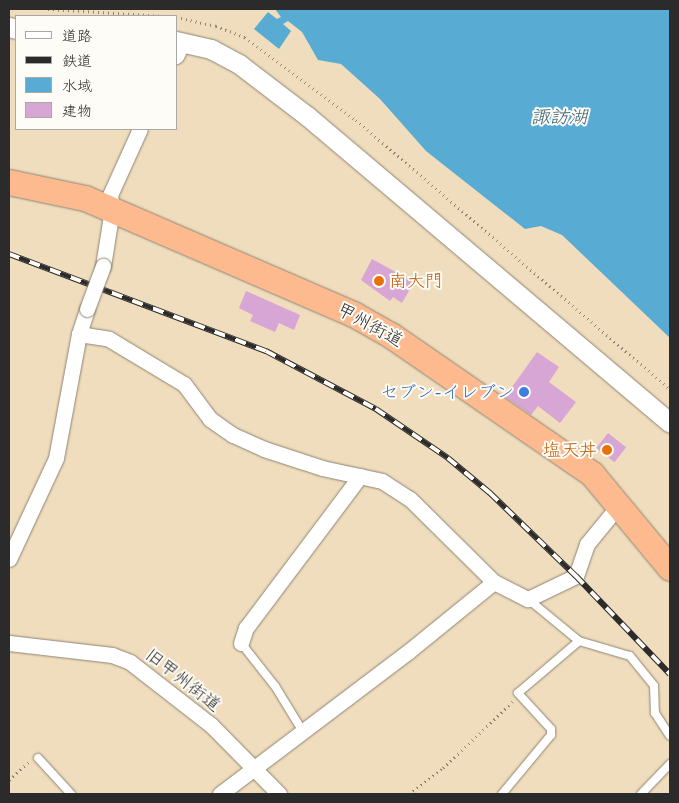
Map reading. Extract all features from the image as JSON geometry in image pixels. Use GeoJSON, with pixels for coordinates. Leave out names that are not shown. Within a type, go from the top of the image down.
{"type":"FeatureCollection","features":[{"type":"Feature","properties":{"kind":"highway","name":"甲州街道"},"geometry":{"type":"LineString","coordinates":[[9,182],[50,188],[112,209],[355,315],[392,336],[571,457],[592,474],[670,568]]}},
{"type":"Feature","properties":{"kind":"street"},"geometry":{"type":"LineString","coordinates":[[179,47],[211,49],[239,64],[307,116],[670,423]]}},
{"type":"Feature","properties":{"kind":"street"},"geometry":{"type":"LineString","coordinates":[[9,559],[56,458],[79,334],[103,266],[112,209],[110,195],[140,130]]}},
{"type":"Feature","properties":{"kind":"street"},"geometry":{"type":"LineString","coordinates":[[79,334],[109,339],[184,384],[210,419],[233,435],[264,450],[382,481],[410,500],[494,582],[528,599],[576,576],[587,544],[619,505]]}},
{"type":"Feature","properties":{"kind":"street"},"geometry":{"type":"LineString","coordinates":[[241,643],[246,628],[360,476]]}},
{"type":"Feature","properties":{"kind":"street"},"geometry":{"type":"LineString","coordinates":[[220,794],[409,650],[494,582]]}},
{"type":"Feature","properties":{"kind":"street","name":"旧甲州街道"},"geometry":{"type":"LineString","coordinates":[[9,643],[112,655],[130,662],[211,725],[279,794]]}},
{"type":"Feature","properties":{"kind":"lane"},"geometry":{"type":"LineString","coordinates":[[528,599],[579,641],[630,656],[654,686],[655,713],[670,736]]}},
{"type":"Feature","properties":{"kind":"lane"},"geometry":{"type":"LineString","coordinates":[[502,794],[551,735],[551,729],[518,693],[579,641]]}},
{"type":"Feature","properties":{"kind":"lane"},"geometry":{"type":"LineString","coordinates":[[241,643],[275,686],[302,730]]}},
{"type":"Feature","properties":{"kind":"lane"},"geometry":{"type":"LineString","coordinates":[[38,758],[71,794]]}},
{"type":"Feature","properties":{"kind":"lane"},"geometry":{"type":"LineString","coordinates":[[642,794],[670,764]]}},
{"type":"Feature","properties":{"kind":"path"},"geometry":{"type":"LineString","coordinates":[[48,9],[149,15]]}},
{"type":"Feature","properties":{"kind":"path"},"geometry":{"type":"LineString","coordinates":[[178,18],[216,26],[245,37],[356,120],[670,389]]}},
{"type":"Feature","properties":{"kind":"path"},"geometry":{"type":"LineString","coordinates":[[409,794],[443,768],[512,704],[518,693]]}},
{"type":"Feature","properties":{"kind":"path"},"geometry":{"type":"LineString","coordinates":[[9,780],[28,762],[38,758]]}},
{"type":"Feature","properties":{"kind":"water","name":"諏訪湖"},"geometry":{"type":"Polygon","coordinates":[[[275,9],[670,9],[670,338],[562,235],[541,226],[525,229],[426,151],[380,99],[341,64],[318,60],[302,32],[288,21],[283,24],[291,31],[279,49],[254,29],[268,12],[277,19],[281,17],[275,9]]]}},
{"type":"Feature","properties":{"kind":"building"},"geometry":{"type":"Polygon","coordinates":[[[372,259],[414,282],[402,303],[393,297],[390,301],[361,280],[372,259]]]}},
{"type":"Feature","properties":{"kind":"building"},"geometry":{"type":"Polygon","coordinates":[[[246,291],[300,315],[294,330],[279,323],[275,332],[250,321],[253,315],[239,308],[246,291]]]}},
{"type":"Feature","properties":{"kind":"building"},"geometry":{"type":"Polygon","coordinates":[[[537,352],[559,367],[549,382],[576,402],[560,423],[538,406],[531,415],[505,397],[537,352]]]}},
{"type":"Feature","properties":{"kind":"building"},"geometry":{"type":"Polygon","coordinates":[[[608,433],[626,447],[614,462],[596,448],[608,433]]]}},
{"type":"Feature","properties":{"kind":"railway"},"geometry":{"type":"LineString","coordinates":[[9,254],[266,351],[376,409],[448,458],[490,493],[576,576],[670,674]]}},
{"type":"Feature","properties":{"kind":"place","name":"南大門"},"geometry":{"type":"Point","coordinates":[379,281]}},
{"type":"Feature","properties":{"kind":"place","name":"セブン-イレブン"},"geometry":{"type":"Point","coordinates":[524,392]}},
{"type":"Feature","properties":{"kind":"place","name":"塩天丼"},"geometry":{"type":"Point","coordinates":[607,450]}}]}
